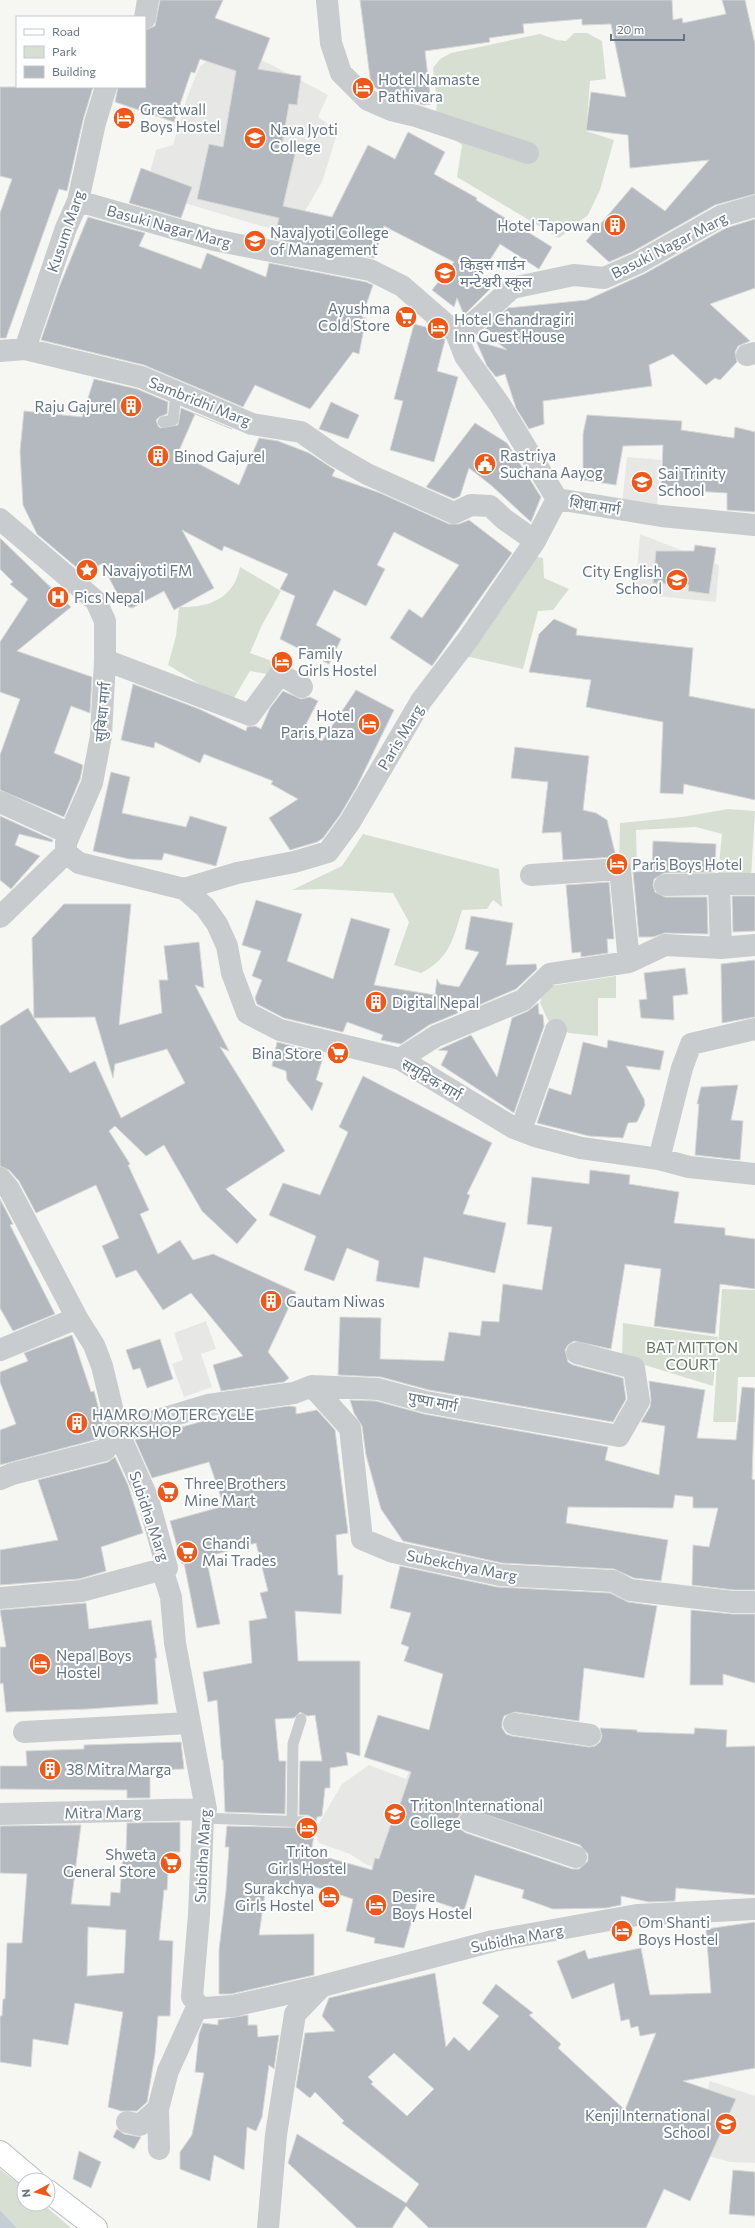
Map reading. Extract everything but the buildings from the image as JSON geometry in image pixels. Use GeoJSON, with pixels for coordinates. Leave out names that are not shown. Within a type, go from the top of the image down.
{"type":"FeatureCollection","features":[{"type":"Feature","properties":{"kind":"main road"},"geometry":{"type":"LineString","coordinates":[[0,2152],[24,2172]]}},
{"type":"Feature","properties":{"kind":"main road"},"geometry":{"type":"LineString","coordinates":[[56,2197],[96,2228]]}},
{"type":"Feature","properties":{"kind":"street"},"geometry":{"type":"LineString","coordinates":[[145,16],[148,0]]}},
{"type":"Feature","properties":{"kind":"street"},"geometry":{"type":"LineString","coordinates":[[327,0],[331,43],[341,73],[368,100],[391,110],[416,116],[528,153]]}},
{"type":"Feature","properties":{"kind":"street","name":"Kusum Marg"},"geometry":{"type":"LineString","coordinates":[[25,349],[66,228],[78,201],[95,123],[106,88]]}},
{"type":"Feature","properties":{"kind":"street","name":"Basuki Nagar Marg"},"geometry":{"type":"LineString","coordinates":[[78,201],[214,240],[370,270],[402,286],[456,333],[470,326],[512,288],[574,275],[604,278],[638,263],[720,216],[755,206]]}},
{"type":"Feature","properties":{"kind":"street","name":"शिधा मार्ग"},"geometry":{"type":"LineString","coordinates":[[456,333],[466,356],[500,405],[557,499],[661,516],[755,525]]}},
{"type":"Feature","properties":{"kind":"street"},"geometry":{"type":"LineString","coordinates":[[0,351],[25,349]]}},
{"type":"Feature","properties":{"kind":"street","name":"Sambridhi Marg"},"geometry":{"type":"LineString","coordinates":[[25,349],[142,377],[176,393],[252,424],[301,432],[334,455],[367,474],[454,512],[471,505],[490,506],[504,520],[535,541]]}},
{"type":"Feature","properties":{"kind":"street","name":"Paris Marg"},"geometry":{"type":"LineString","coordinates":[[184,889],[236,874],[294,862],[328,852],[350,822],[420,701],[469,638],[535,541],[557,499]]}},
{"type":"Feature","properties":{"kind":"street","name":"सुबिधा मार्ग"},"geometry":{"type":"LineString","coordinates":[[0,519],[96,601],[105,621],[106,660],[101,736],[92,783],[68,844],[0,917]]}},
{"type":"Feature","properties":{"kind":"street"},"geometry":{"type":"LineString","coordinates":[[106,660],[250,714],[280,674],[302,687]]}},
{"type":"Feature","properties":{"kind":"street"},"geometry":{"type":"LineString","coordinates":[[0,802],[68,844],[79,863],[184,889]]}},
{"type":"Feature","properties":{"kind":"street"},"geometry":{"type":"LineString","coordinates":[[530,875],[620,869],[629,962]]}},
{"type":"Feature","properties":{"kind":"street"},"geometry":{"type":"LineString","coordinates":[[719,884],[721,948]]}},
{"type":"Feature","properties":{"kind":"street"},"geometry":{"type":"LineString","coordinates":[[665,885],[755,884]]}},
{"type":"Feature","properties":{"kind":"street","name":"समुद्रिक मार्ग"},"geometry":{"type":"LineString","coordinates":[[184,889],[205,907],[218,924],[227,946],[238,991],[247,1013],[280,1030],[400,1059],[521,1130],[534,1136],[581,1148],[659,1159],[689,1167],[755,1174]]}},
{"type":"Feature","properties":{"kind":"street"},"geometry":{"type":"LineString","coordinates":[[400,1059],[436,1036],[524,1000],[550,974],[586,970],[629,962],[665,945],[721,948],[755,944]]}},
{"type":"Feature","properties":{"kind":"street"},"geometry":{"type":"LineString","coordinates":[[521,1130],[556,1030]]}},
{"type":"Feature","properties":{"kind":"street"},"geometry":{"type":"LineString","coordinates":[[659,1159],[682,1068],[691,1044],[755,1030]]}},
{"type":"Feature","properties":{"kind":"street","name":"Subidha Marg"},"geometry":{"type":"LineString","coordinates":[[0,1178],[9,1189],[77,1318],[94,1345],[118,1432],[148,1499],[167,1568],[164,1575],[171,1597],[175,1643],[204,1814],[199,1915],[192,1997],[198,2005],[203,2008],[232,2006],[322,1986],[493,1941],[637,1915],[755,1909]]}},
{"type":"Feature","properties":{"kind":"street"},"geometry":{"type":"LineString","coordinates":[[0,1350],[77,1318]]}},
{"type":"Feature","properties":{"kind":"street","name":"पुष्पा मार्ग"},"geometry":{"type":"LineString","coordinates":[[118,1432],[208,1405],[294,1393],[312,1386],[378,1389],[426,1402],[619,1436],[639,1401],[634,1368],[576,1353]]}},
{"type":"Feature","properties":{"kind":"street","name":"Subekchya Marg"},"geometry":{"type":"LineString","coordinates":[[312,1386],[350,1428],[362,1540],[393,1552],[500,1575],[613,1581],[630,1590],[733,1602],[755,1602]]}},
{"type":"Feature","properties":{"kind":"street"},"geometry":{"type":"LineString","coordinates":[[0,1479],[19,1472],[105,1450],[118,1432]]}},
{"type":"Feature","properties":{"kind":"street"},"geometry":{"type":"LineString","coordinates":[[0,1598],[81,1591],[167,1568]]}},
{"type":"Feature","properties":{"kind":"street"},"geometry":{"type":"LineString","coordinates":[[24,1732],[189,1723]]}},
{"type":"Feature","properties":{"kind":"street"},"geometry":{"type":"LineString","coordinates":[[514,1724],[590,1735]]}},
{"type":"Feature","properties":{"kind":"street","name":"Mitra Marg"},"geometry":{"type":"LineString","coordinates":[[0,1814],[204,1814]]}},
{"type":"Feature","properties":{"kind":"street"},"geometry":{"type":"LineString","coordinates":[[470,1821],[576,1857]]}},
{"type":"Feature","properties":{"kind":"street"},"geometry":{"type":"LineString","coordinates":[[268,2228],[276,2135],[295,2014],[322,1986]]}},
{"type":"Feature","properties":{"kind":"street"},"geometry":{"type":"LineString","coordinates":[[159,2149],[158,2109],[168,2071],[198,2005]]}},
{"type":"Feature","properties":{"kind":"street"},"geometry":{"type":"LineString","coordinates":[[127,2122],[140,2125],[158,2109]]}},
{"type":"Feature","properties":{"kind":"lane"},"geometry":{"type":"LineString","coordinates":[[163,422],[173,420],[176,393]]}},
{"type":"Feature","properties":{"kind":"lane"},"geometry":{"type":"LineString","coordinates":[[292,1822],[293,1744],[300,1719]]}},
{"type":"Feature","properties":{"kind":"lane"},"geometry":{"type":"LineString","coordinates":[[204,1814],[307,1822]]}},
{"type":"Feature","properties":{"kind":"shaded area","name":"Nava Jyoti College"},"geometry":{"type":"Polygon","coordinates":[[[230,46],[272,65],[328,95],[318,117],[338,131],[322,182],[291,235],[145,191],[156,150],[173,145],[187,97],[200,66],[230,46]]]}},
{"type":"Feature","properties":{"kind":"shaded area","name":"Sai Trinity School"},"geometry":{"type":"Polygon","coordinates":[[[627,457],[661,460],[657,507],[622,504],[627,457]]]}},
{"type":"Feature","properties":{"kind":"shaded area","name":"City English School"},"geometry":{"type":"Polygon","coordinates":[[[640,534],[719,565],[716,602],[635,594],[640,534]]]}},
{"type":"Feature","properties":{"kind":"shaded area"},"geometry":{"type":"Polygon","coordinates":[[[206,1321],[216,1349],[201,1354],[212,1387],[184,1397],[172,1364],[183,1360],[174,1333],[206,1321]]]}},
{"type":"Feature","properties":{"kind":"shaded area","name":"Triton International College"},"geometry":{"type":"Polygon","coordinates":[[[421,1740],[467,1808],[464,1819],[453,1820],[431,1882],[367,1865],[350,1854],[319,1843],[315,1830],[342,1784],[369,1765],[406,1779],[421,1740]]]}},
{"type":"Feature","properties":{"kind":"shaded area","name":"Kenji International School"},"geometry":{"type":"Polygon","coordinates":[[[710,2081],[755,2096],[755,2163],[730,2162],[689,2151],[710,2081]]]}},
{"type":"Feature","properties":{"kind":"shaded area"},"geometry":{"type":"Polygon","coordinates":[[[0,2210],[17,2228],[0,2228],[0,2210]]]}},
{"type":"Feature","properties":{"kind":"green space"},"geometry":{"type":"Polygon","coordinates":[[[574,33],[587,33],[602,41],[606,79],[590,81],[586,131],[614,140],[600,190],[588,215],[559,238],[457,177],[462,145],[435,126],[437,101],[433,68],[440,59],[451,53],[540,34],[557,40],[566,41],[574,33]]]}},
{"type":"Feature","properties":{"kind":"green space"},"geometry":{"type":"Polygon","coordinates":[[[533,556],[543,558],[544,578],[569,589],[553,610],[538,611],[523,669],[465,656],[533,556]]]}},
{"type":"Feature","properties":{"kind":"green space"},"geometry":{"type":"Polygon","coordinates":[[[240,567],[281,591],[262,625],[250,653],[278,663],[273,675],[250,671],[231,703],[168,665],[176,636],[179,607],[200,606],[226,594],[237,578],[240,567]]]}},
{"type":"Feature","properties":{"kind":"green space"},"geometry":{"type":"Polygon","coordinates":[[[728,809],[755,811],[751,877],[718,874],[722,834],[696,827],[636,830],[637,867],[619,866],[620,823],[682,817],[728,809]]]}},
{"type":"Feature","properties":{"kind":"green space"},"geometry":{"type":"Polygon","coordinates":[[[363,834],[499,869],[502,907],[493,900],[487,909],[462,910],[449,947],[438,961],[421,973],[394,965],[409,922],[393,893],[323,889],[292,890],[342,866],[363,834]]]}},
{"type":"Feature","properties":{"kind":"green space"},"geometry":{"type":"Polygon","coordinates":[[[616,976],[616,998],[598,998],[598,1036],[569,1033],[549,1022],[540,1003],[544,987],[616,976]]]}},
{"type":"Feature","properties":{"kind":"green space"},"geometry":{"type":"Polygon","coordinates":[[[722,1289],[755,1290],[755,1377],[738,1377],[736,1422],[713,1422],[722,1289]]]}},
{"type":"Feature","properties":{"kind":"green space","name":"BAT MITTON COURT"},"geometry":{"type":"Polygon","coordinates":[[[623,1323],[718,1337],[713,1386],[622,1358],[623,1323]]]}},
{"type":"Feature","properties":{"kind":"green space"},"geometry":{"type":"Polygon","coordinates":[[[0,2169],[16,2182],[16,2212],[52,2212],[71,2228],[17,2228],[0,2210],[0,2169]]]}},
{"type":"Feature","properties":{"kind":"place","name":"Hotel Namaste Pathivara"},"geometry":{"type":"Point","coordinates":[363,88]}},
{"type":"Feature","properties":{"kind":"place","name":"Greatwall Boys Hostel"},"geometry":{"type":"Point","coordinates":[124,118]}},
{"type":"Feature","properties":{"kind":"place","name":"Nava Jyoti College"},"geometry":{"type":"Point","coordinates":[255,138]}},
{"type":"Feature","properties":{"kind":"place","name":"Hotel Tapowan"},"geometry":{"type":"Point","coordinates":[615,225]}},
{"type":"Feature","properties":{"kind":"place","name":"NavaJyoti College of Management"},"geometry":{"type":"Point","coordinates":[255,241]}},
{"type":"Feature","properties":{"kind":"place","name":"किड्स गार्डन मन्टेश्वरी स्कूल"},"geometry":{"type":"Point","coordinates":[445,273]}},
{"type":"Feature","properties":{"kind":"place","name":"Ayushma Cold Store"},"geometry":{"type":"Point","coordinates":[406,317]}},
{"type":"Feature","properties":{"kind":"place","name":"Hotel Chandragiri Inn Guest House"},"geometry":{"type":"Point","coordinates":[438,328]}},
{"type":"Feature","properties":{"kind":"place","name":"Raju Gajurel"},"geometry":{"type":"Point","coordinates":[131,406]}},
{"type":"Feature","properties":{"kind":"place","name":"Binod Gajurel"},"geometry":{"type":"Point","coordinates":[158,456]}},
{"type":"Feature","properties":{"kind":"place","name":"Rastriya Suchana Aayog"},"geometry":{"type":"Point","coordinates":[485,464]}},
{"type":"Feature","properties":{"kind":"place","name":"Sai Trinity School"},"geometry":{"type":"Point","coordinates":[642,482]}},
{"type":"Feature","properties":{"kind":"place","name":"Navajyoti FM"},"geometry":{"type":"Point","coordinates":[87,570]}},
{"type":"Feature","properties":{"kind":"place","name":"City English School"},"geometry":{"type":"Point","coordinates":[677,580]}},
{"type":"Feature","properties":{"kind":"place","name":"Pics Nepal"},"geometry":{"type":"Point","coordinates":[58,597]}},
{"type":"Feature","properties":{"kind":"place","name":"Family Girls Hostel"},"geometry":{"type":"Point","coordinates":[282,662]}},
{"type":"Feature","properties":{"kind":"place","name":"Hotel Paris Plaza"},"geometry":{"type":"Point","coordinates":[369,724]}},
{"type":"Feature","properties":{"kind":"place","name":"Paris Boys Hotel"},"geometry":{"type":"Point","coordinates":[617,864]}},
{"type":"Feature","properties":{"kind":"place","name":"Digital Nepal"},"geometry":{"type":"Point","coordinates":[376,1002]}},
{"type":"Feature","properties":{"kind":"place","name":"Bina Store"},"geometry":{"type":"Point","coordinates":[338,1053]}},
{"type":"Feature","properties":{"kind":"place","name":"Gautam Niwas"},"geometry":{"type":"Point","coordinates":[271,1301]}},
{"type":"Feature","properties":{"kind":"place","name":"HAMRO MOTERCYCLE WORKSHOP"},"geometry":{"type":"Point","coordinates":[77,1423]}},
{"type":"Feature","properties":{"kind":"place","name":"Three Brothers Mine Mart"},"geometry":{"type":"Point","coordinates":[168,1492]}},
{"type":"Feature","properties":{"kind":"place","name":"Chandi Mai Trades"},"geometry":{"type":"Point","coordinates":[187,1552]}},
{"type":"Feature","properties":{"kind":"place","name":"Nepal Boys Hostel"},"geometry":{"type":"Point","coordinates":[40,1664]}},
{"type":"Feature","properties":{"kind":"place","name":"38 Mitra Marga"},"geometry":{"type":"Point","coordinates":[50,1769]}},
{"type":"Feature","properties":{"kind":"place","name":"Triton International College"},"geometry":{"type":"Point","coordinates":[395,1814]}},
{"type":"Feature","properties":{"kind":"place","name":"Triton Girls Hostel"},"geometry":{"type":"Point","coordinates":[307,1828]}},
{"type":"Feature","properties":{"kind":"place","name":"Shweta General Store"},"geometry":{"type":"Point","coordinates":[171,1863]}},
{"type":"Feature","properties":{"kind":"place","name":"Surakchya Girls Hostel"},"geometry":{"type":"Point","coordinates":[329,1897]}},
{"type":"Feature","properties":{"kind":"place","name":"Desire Boys Hostel"},"geometry":{"type":"Point","coordinates":[376,1905]}},
{"type":"Feature","properties":{"kind":"place","name":"Om Shanti Boys Hostel"},"geometry":{"type":"Point","coordinates":[622,1931]}},
{"type":"Feature","properties":{"kind":"place","name":"Kenji International School"},"geometry":{"type":"Point","coordinates":[726,2124]}}]}
